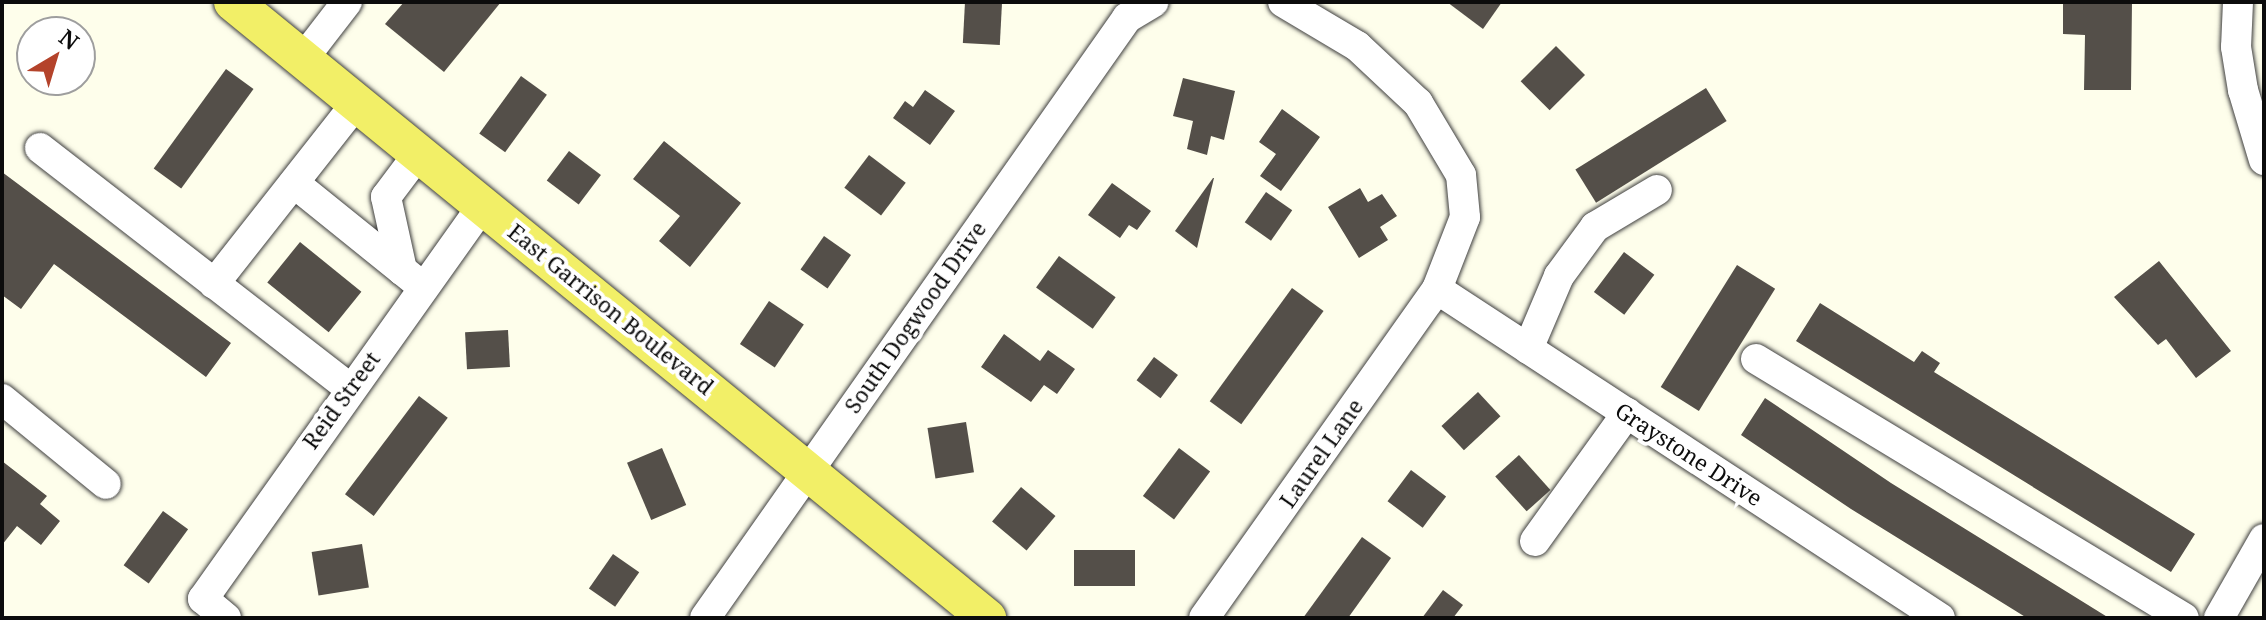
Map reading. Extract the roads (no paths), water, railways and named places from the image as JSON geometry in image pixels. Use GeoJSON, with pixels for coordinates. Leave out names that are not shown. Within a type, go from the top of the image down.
{"type":"FeatureCollection","features":[{"type":"Feature","properties":{"kind":"main road","name":"East Garrison Boulevard"},"geometry":{"type":"LineString","coordinates":[[238,4],[987,618]]}},
{"type":"Feature","properties":{"kind":"street"},"geometry":{"type":"LineString","coordinates":[[303,59],[347,2]]}},
{"type":"Feature","properties":{"kind":"street"},"geometry":{"type":"LineString","coordinates":[[1117,10],[1154,2]]}},
{"type":"Feature","properties":{"kind":"street","name":"Laurel Lane"},"geometry":{"type":"LineString","coordinates":[[1204,618],[1437,289],[1465,217],[1461,175],[1443,138],[1389,73],[1322,22],[1283,2]]}},
{"type":"Feature","properties":{"kind":"street"},"geometry":{"type":"LineString","coordinates":[[2238,2],[2241,76],[2264,160]]}},
{"type":"Feature","properties":{"kind":"street","name":"South Dogwood Drive"},"geometry":{"type":"LineString","coordinates":[[705,618],[1117,10]]}},
{"type":"Feature","properties":{"kind":"street"},"geometry":{"type":"LineString","coordinates":[[214,284],[357,102]]}},
{"type":"Feature","properties":{"kind":"street"},"geometry":{"type":"LineString","coordinates":[[40,148],[349,388]]}},
{"type":"Feature","properties":{"kind":"street"},"geometry":{"type":"LineString","coordinates":[[412,279],[386,197],[419,153]]}},
{"type":"Feature","properties":{"kind":"street"},"geometry":{"type":"LineString","coordinates":[[294,183],[412,279]]}},
{"type":"Feature","properties":{"kind":"street"},"geometry":{"type":"LineString","coordinates":[[1528,349],[1559,276],[1595,227],[1657,190]]}},
{"type":"Feature","properties":{"kind":"street","name":"Reid Street"},"geometry":{"type":"LineString","coordinates":[[214,608],[412,279],[483,205]]}},
{"type":"Feature","properties":{"kind":"street","name":"Graystone Drive"},"geometry":{"type":"LineString","coordinates":[[1437,289],[1940,618]]}},
{"type":"Feature","properties":{"kind":"street"},"geometry":{"type":"LineString","coordinates":[[1756,359],[2184,618]]}},
{"type":"Feature","properties":{"kind":"street"},"geometry":{"type":"LineString","coordinates":[[2,399],[106,484]]}},
{"type":"Feature","properties":{"kind":"street"},"geometry":{"type":"LineString","coordinates":[[1535,541],[1627,413]]}},
{"type":"Feature","properties":{"kind":"street"},"geometry":{"type":"LineString","coordinates":[[2219,618],[2264,539]]}}]}
